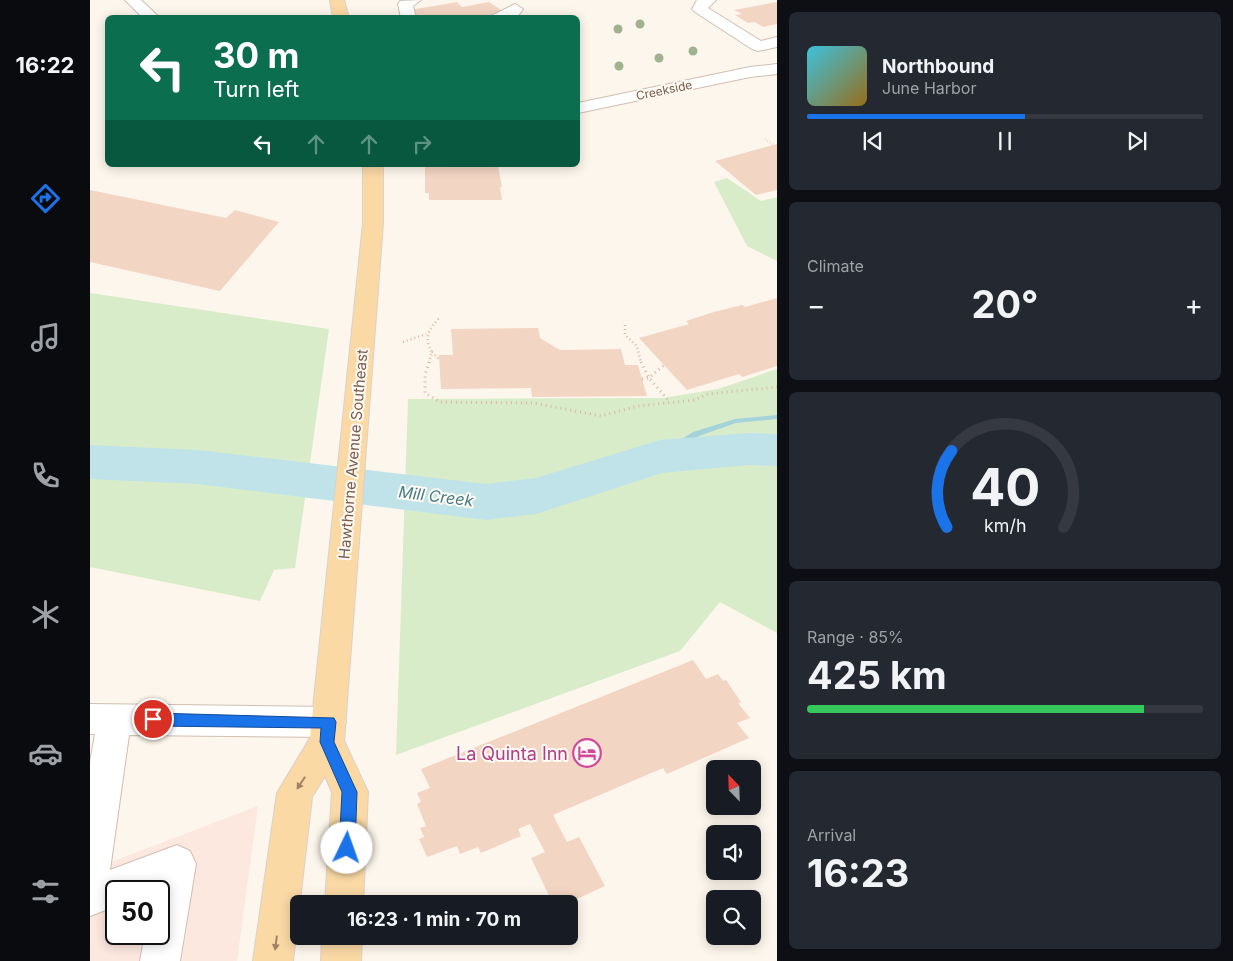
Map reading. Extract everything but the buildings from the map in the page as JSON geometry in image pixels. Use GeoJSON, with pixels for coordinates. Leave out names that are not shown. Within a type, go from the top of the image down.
{"type":"FeatureCollection","features":[{"type":"Feature","properties":{"kind":"main road"},"geometry":{"type":"LineString","coordinates":[[337,0],[341,15]]}},
{"type":"Feature","properties":{"kind":"main road","name":"Hawthorne Avenue Southeast"},"geometry":{"type":"LineString","coordinates":[[274,961],[295,793],[328,732],[373,223],[373,167]]}},
{"type":"Feature","properties":{"kind":"main road","name":"Hawthorne Avenue Southeast"},"geometry":{"type":"LineString","coordinates":[[328,732],[350,792],[344,895]]}},
{"type":"Feature","properties":{"kind":"main road"},"geometry":{"type":"LineString","coordinates":[[341,961],[342,945]]}},
{"type":"Feature","properties":{"kind":"street"},"geometry":{"type":"LineString","coordinates":[[132,0],[150,15]]}},
{"type":"Feature","properties":{"kind":"street"},"geometry":{"type":"LineString","coordinates":[[408,15],[405,4],[414,0]]}},
{"type":"Feature","properties":{"kind":"street"},"geometry":{"type":"LineString","coordinates":[[709,0],[702,3],[700,10],[758,46],[777,42]]}},
{"type":"Feature","properties":{"kind":"street"},"geometry":{"type":"LineString","coordinates":[[750,72],[758,46]]}},
{"type":"Feature","properties":{"kind":"street","name":"Creekside"},"geometry":{"type":"LineString","coordinates":[[580,108],[750,72],[777,69]]}},
{"type":"Feature","properties":{"kind":"street"},"geometry":{"type":"LineString","coordinates":[[90,877],[102,719],[328,732]]}},
{"type":"Feature","properties":{"kind":"street"},"geometry":{"type":"LineString","coordinates":[[90,897],[177,864],[160,961]]}},
{"type":"Feature","properties":{"kind":"path"},"geometry":{"type":"LineString","coordinates":[[765,139],[774,145]]}},
{"type":"Feature","properties":{"kind":"path"},"geometry":{"type":"LineString","coordinates":[[403,342],[426,334],[439,318]]}},
{"type":"Feature","properties":{"kind":"path"},"geometry":{"type":"LineString","coordinates":[[625,325],[625,335],[637,346],[640,363],[649,378],[669,401]]}},
{"type":"Feature","properties":{"kind":"path"},"geometry":{"type":"LineString","coordinates":[[426,334],[426,341],[432,352],[440,360]]}},
{"type":"Feature","properties":{"kind":"path"},"geometry":{"type":"LineString","coordinates":[[432,352],[425,375],[425,393],[440,402],[534,403],[601,416],[638,406],[669,401],[694,400],[708,394],[742,389],[777,387]]}},
{"type":"Feature","properties":{"kind":"path"},"geometry":{"type":"LineString","coordinates":[[642,379],[649,378],[664,365]]}},
{"type":"Feature","properties":{"kind":"shaded area"},"geometry":{"type":"Polygon","coordinates":[[[258,806],[237,961],[90,961],[90,870],[258,806]]]}},
{"type":"Feature","properties":{"kind":"green space"},"geometry":{"type":"Polygon","coordinates":[[[727,178],[761,201],[777,197],[777,261],[747,246],[714,182],[727,178]]]}},
{"type":"Feature","properties":{"kind":"green space"},"geometry":{"type":"Polygon","coordinates":[[[90,293],[329,329],[295,568],[274,570],[260,601],[90,567],[90,293]]]}},
{"type":"Feature","properties":{"kind":"green space"},"geometry":{"type":"Polygon","coordinates":[[[777,369],[777,633],[720,602],[680,651],[396,755],[408,399],[663,398],[718,389],[777,369]]]}},
{"type":"Feature","properties":{"kind":"waterway"},"geometry":{"type":"LineString","coordinates":[[660,457],[696,434],[735,421],[777,417]]}},
{"type":"Feature","properties":{"kind":"waterway","name":"Mill Creek"},"geometry":{"type":"LineString","coordinates":[[90,462],[198,467],[486,502],[536,496],[660,457],[748,449],[777,450]]}},
{"type":"Feature","properties":{"kind":"place","name":"La Quinta Inn"},"geometry":{"type":"Point","coordinates":[587,753]}},
{"type":"Feature","properties":{"kind":"route"},"geometry":{"type":"LineString","coordinates":[[153,719],[329,722],[327,742],[350,792],[347,848]]}}]}
